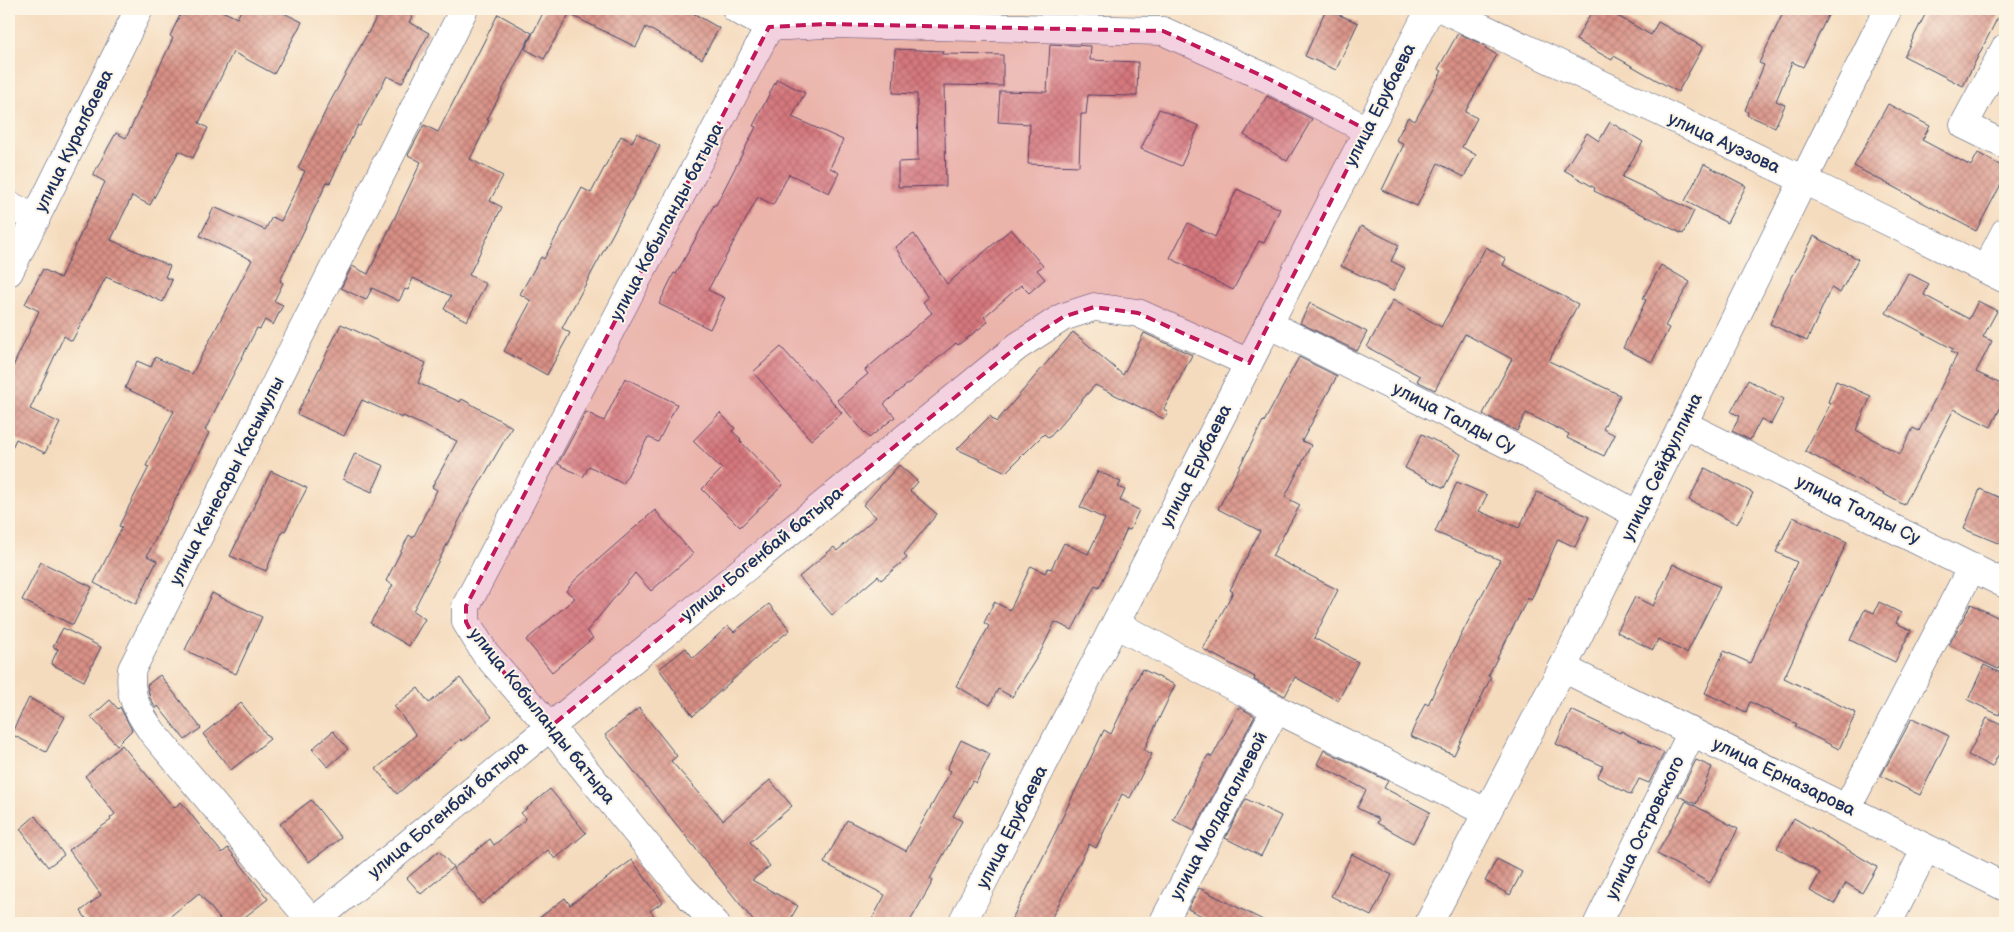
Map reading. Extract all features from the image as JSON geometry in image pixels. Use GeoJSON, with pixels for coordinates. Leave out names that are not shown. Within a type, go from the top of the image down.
{"type":"FeatureCollection","features":[{"type":"Feature","properties":{"kind":"street","name":"улица Куралбаева"},"geometry":{"type":"LineString","coordinates":[[9,272],[139,9]]}},
{"type":"Feature","properties":{"kind":"street","name":"улица Кенесары Касымулы"},"geometry":{"type":"LineString","coordinates":[[312,923],[153,733],[144,720],[131,692],[132,669],[464,9]]}},
{"type":"Feature","properties":{"kind":"street"},"geometry":{"type":"LineString","coordinates":[[736,9],[769,27],[826,24],[1164,31],[1269,78],[1367,130]]}},
{"type":"Feature","properties":{"kind":"street","name":"улица Ерубаева"},"geometry":{"type":"LineString","coordinates":[[962,923],[1430,9]]}},
{"type":"Feature","properties":{"kind":"street","name":"улица Ауэзова"},"geometry":{"type":"LineString","coordinates":[[1443,9],[1804,180],[1996,274]]}},
{"type":"Feature","properties":{"kind":"street","name":"улица Сейфуллина"},"geometry":{"type":"LineString","coordinates":[[1430,923],[1562,669],[1888,9]]}},
{"type":"Feature","properties":{"kind":"street","name":"улица Кобыланды батыра"},"geometry":{"type":"LineString","coordinates":[[715,923],[682,888],[550,726],[474,637],[466,622],[466,606],[769,27]]}},
{"type":"Feature","properties":{"kind":"street"},"geometry":{"type":"LineString","coordinates":[[2005,48],[1964,125],[2005,145]]}},
{"type":"Feature","properties":{"kind":"street"},"geometry":{"type":"LineString","coordinates":[[9,205],[36,219]]}},
{"type":"Feature","properties":{"kind":"street"},"geometry":{"type":"LineString","coordinates":[[1996,274],[2005,232]]}},
{"type":"Feature","properties":{"kind":"street","name":"улица Богенбай батыра"},"geometry":{"type":"LineString","coordinates":[[312,923],[550,726],[1018,346],[1063,317],[1094,307],[1138,314],[1249,363]]}},
{"type":"Feature","properties":{"kind":"street","name":"улица Талды Су"},"geometry":{"type":"LineString","coordinates":[[1268,324],[1523,452],[1638,515]]}},
{"type":"Feature","properties":{"kind":"street","name":"улица Талды Су"},"geometry":{"type":"LineString","coordinates":[[1683,424],[2005,584]]}},
{"type":"Feature","properties":{"kind":"street"},"geometry":{"type":"LineString","coordinates":[[1847,808],[1972,567]]}},
{"type":"Feature","properties":{"kind":"street"},"geometry":{"type":"LineString","coordinates":[[1115,624],[1276,709],[1486,812]]}},
{"type":"Feature","properties":{"kind":"street","name":"улица Ерназарова"},"geometry":{"type":"LineString","coordinates":[[1562,669],[2005,887]]}},
{"type":"Feature","properties":{"kind":"street","name":"улица Молдагалиевой"},"geometry":{"type":"LineString","coordinates":[[1162,923],[1276,709]]}},
{"type":"Feature","properties":{"kind":"street","name":"улица Островского"},"geometry":{"type":"LineString","coordinates":[[1598,923],[1692,732]]}},
{"type":"Feature","properties":{"kind":"street"},"geometry":{"type":"LineString","coordinates":[[1888,923],[1926,848]]}},
{"type":"Feature","properties":{"kind":"highlighted area"},"geometry":{"type":"Polygon","coordinates":[[[826,24],[1163,31],[1269,79],[1367,130],[1249,363],[1138,313],[1094,307],[1063,317],[1018,346],[550,727],[474,637],[466,622],[466,606],[769,27],[826,24]]]}},
{"type":"Feature","properties":{"kind":"building"},"geometry":{"type":"Polygon","coordinates":[[[183,9],[218,9],[237,18],[242,9],[276,9],[302,22],[274,74],[233,52],[199,123],[208,128],[193,158],[179,151],[150,205],[132,196],[111,240],[170,266],[165,277],[172,280],[163,302],[106,277],[72,341],[64,336],[30,409],[60,423],[45,453],[16,439],[9,454],[9,375],[39,311],[25,304],[43,269],[60,278],[105,182],[93,175],[116,133],[126,138],[173,38],[170,36],[183,9]]]}},
{"type":"Feature","properties":{"kind":"building"},"geometry":{"type":"Polygon","coordinates":[[[381,9],[416,9],[409,22],[429,33],[402,83],[387,76],[360,126],[358,125],[330,183],[327,182],[280,281],[283,283],[274,301],[283,305],[273,325],[265,320],[260,329],[257,328],[205,430],[209,433],[147,556],[157,561],[136,604],[94,583],[122,527],[119,526],[149,467],[146,466],[174,411],[125,388],[137,361],[151,367],[155,357],[192,374],[252,260],[200,236],[214,207],[265,230],[272,217],[281,221],[305,171],[298,168],[330,102],[381,9]]]}},
{"type":"Feature","properties":{"kind":"building"},"geometry":{"type":"Polygon","coordinates":[[[545,9],[686,9],[719,28],[702,59],[646,27],[636,47],[569,14],[544,59],[525,49],[545,9]]]}},
{"type":"Feature","properties":{"kind":"building"},"geometry":{"type":"Polygon","coordinates":[[[1326,9],[1358,23],[1336,70],[1305,56],[1326,9]]]}},
{"type":"Feature","properties":{"kind":"building"},"geometry":{"type":"Polygon","coordinates":[[[1593,9],[1605,9],[1651,35],[1658,22],[1703,47],[1678,92],[1614,56],[1612,60],[1576,40],[1593,9]]]}},
{"type":"Feature","properties":{"kind":"building"},"geometry":{"type":"Polygon","coordinates":[[[1785,9],[1831,9],[1803,67],[1792,62],[1776,101],[1785,105],[1775,127],[1747,115],[1748,112],[1745,110],[1764,65],[1759,63],[1785,9]]]}},
{"type":"Feature","properties":{"kind":"building"},"geometry":{"type":"Polygon","coordinates":[[[1928,9],[2002,9],[1963,86],[1904,56],[1928,9]]]}},
{"type":"Feature","properties":{"kind":"building"},"geometry":{"type":"Polygon","coordinates":[[[498,14],[532,33],[487,120],[489,121],[470,159],[503,176],[490,201],[502,207],[469,275],[486,284],[467,321],[444,309],[451,296],[413,278],[408,290],[405,289],[399,301],[372,288],[366,300],[341,288],[352,266],[368,274],[421,162],[408,155],[424,125],[438,132],[498,14]]]}},
{"type":"Feature","properties":{"kind":"building"},"geometry":{"type":"Polygon","coordinates":[[[1458,33],[1486,46],[1485,48],[1497,55],[1465,112],[1477,118],[1462,147],[1476,155],[1464,177],[1438,163],[1417,206],[1382,190],[1404,144],[1396,140],[1408,117],[1415,121],[1442,71],[1438,69],[1458,33]]]}},
{"type":"Feature","properties":{"kind":"building"},"geometry":{"type":"Polygon","coordinates":[[[1050,44],[1091,46],[1090,60],[1138,62],[1137,96],[1088,95],[1086,114],[1081,114],[1079,166],[1028,164],[1030,124],[998,122],[1000,91],[1047,92],[1050,44]]]}},
{"type":"Feature","properties":{"kind":"building"},"geometry":{"type":"Polygon","coordinates":[[[895,49],[943,51],[942,54],[1003,55],[1003,86],[944,85],[946,186],[898,187],[898,162],[918,161],[917,94],[893,93],[895,49]]]}},
{"type":"Feature","properties":{"kind":"building"},"geometry":{"type":"Polygon","coordinates":[[[777,79],[805,93],[792,117],[843,140],[830,168],[839,173],[829,193],[789,174],[773,205],[758,197],[708,290],[725,298],[710,329],[659,304],[674,273],[676,274],[714,205],[716,205],[756,127],[753,126],[777,79]]]}},
{"type":"Feature","properties":{"kind":"building"},"geometry":{"type":"Polygon","coordinates":[[[1267,96],[1312,119],[1287,161],[1244,135],[1267,96]]]}},
{"type":"Feature","properties":{"kind":"building"},"geometry":{"type":"Polygon","coordinates":[[[1888,104],[1930,126],[1922,140],[1971,166],[1978,153],[2005,168],[2005,177],[1976,231],[1854,166],[1888,104]]]}},
{"type":"Feature","properties":{"kind":"building"},"geometry":{"type":"Polygon","coordinates":[[[1159,109],[1199,126],[1181,166],[1141,149],[1159,109]]]}},
{"type":"Feature","properties":{"kind":"building"},"geometry":{"type":"Polygon","coordinates":[[[1610,122],[1643,142],[1622,177],[1694,211],[1683,234],[1594,191],[1595,188],[1564,170],[1587,133],[1599,141],[1610,122]]]}},
{"type":"Feature","properties":{"kind":"building"},"geometry":{"type":"Polygon","coordinates":[[[637,133],[660,146],[562,328],[570,333],[547,375],[504,351],[531,301],[520,294],[541,257],[544,259],[582,188],[591,193],[621,136],[632,142],[637,133]]]}},
{"type":"Feature","properties":{"kind":"building"},"geometry":{"type":"Polygon","coordinates":[[[1704,164],[1746,186],[1727,223],[1685,201],[1704,164]]]}},
{"type":"Feature","properties":{"kind":"building"},"geometry":{"type":"Polygon","coordinates":[[[1237,189],[1280,209],[1264,243],[1259,241],[1233,290],[1170,258],[1188,223],[1215,237],[1237,189]]]}},
{"type":"Feature","properties":{"kind":"building"},"geometry":{"type":"Polygon","coordinates":[[[1361,226],[1399,245],[1391,261],[1405,268],[1393,291],[1341,266],[1361,226]]]}},
{"type":"Feature","properties":{"kind":"building"},"geometry":{"type":"Polygon","coordinates":[[[1011,229],[1043,266],[1037,270],[1045,279],[1029,293],[1021,285],[984,317],[988,322],[958,345],[956,343],[884,404],[895,417],[869,438],[837,400],[868,374],[865,370],[932,313],[923,302],[928,298],[895,247],[914,234],[947,284],[1011,229]]]}},
{"type":"Feature","properties":{"kind":"building"},"geometry":{"type":"Polygon","coordinates":[[[1814,236],[1858,259],[1840,293],[1831,288],[1807,341],[1770,324],[1783,294],[1814,236]]]}},
{"type":"Feature","properties":{"kind":"building"},"geometry":{"type":"Polygon","coordinates":[[[1486,247],[1506,259],[1503,265],[1578,304],[1549,361],[1620,395],[1603,429],[1615,435],[1604,456],[1567,438],[1569,434],[1526,413],[1517,431],[1483,414],[1512,359],[1465,334],[1435,390],[1417,381],[1420,376],[1367,347],[1393,300],[1441,327],[1486,247]]]}},
{"type":"Feature","properties":{"kind":"building"},"geometry":{"type":"Polygon","coordinates":[[[1661,265],[1690,282],[1665,326],[1669,328],[1652,362],[1623,348],[1646,300],[1643,298],[1661,265]]]}},
{"type":"Feature","properties":{"kind":"building"},"geometry":{"type":"Polygon","coordinates":[[[1908,273],[1929,284],[1924,295],[1969,319],[1978,301],[1997,311],[1983,337],[1992,341],[1976,372],[2005,386],[2005,398],[1991,427],[1954,409],[1904,505],[1805,451],[1831,403],[1828,402],[1836,381],[1871,396],[1856,430],[1900,454],[1913,428],[1919,431],[1957,355],[1951,352],[1953,349],[1886,313],[1908,273]]]}},
{"type":"Feature","properties":{"kind":"building"},"geometry":{"type":"Polygon","coordinates":[[[1310,303],[1367,332],[1357,351],[1300,323],[1310,303]]]}},
{"type":"Feature","properties":{"kind":"building"},"geometry":{"type":"Polygon","coordinates":[[[341,324],[426,363],[418,383],[460,402],[462,399],[512,427],[466,507],[413,611],[425,619],[409,646],[370,623],[393,585],[386,581],[409,535],[413,538],[437,490],[432,487],[457,441],[403,416],[402,418],[362,400],[344,436],[297,414],[341,324]]]}},
{"type":"Feature","properties":{"kind":"building"},"geometry":{"type":"Polygon","coordinates":[[[1073,332],[1123,375],[1144,333],[1192,355],[1164,409],[1168,413],[1164,419],[1095,385],[1049,438],[1044,434],[1006,472],[957,449],[990,416],[996,422],[1073,332]]]}},
{"type":"Feature","properties":{"kind":"building"},"geometry":{"type":"Polygon","coordinates":[[[781,347],[810,379],[812,378],[842,413],[811,440],[753,372],[781,347]]]}},
{"type":"Feature","properties":{"kind":"building"},"geometry":{"type":"Polygon","coordinates":[[[1299,357],[1337,376],[1302,441],[1311,445],[1285,497],[1300,505],[1272,556],[1338,590],[1314,638],[1358,662],[1338,701],[1295,677],[1285,696],[1254,680],[1255,677],[1203,649],[1233,592],[1230,590],[1260,531],[1218,509],[1263,421],[1299,357]]]}},
{"type":"Feature","properties":{"kind":"building"},"geometry":{"type":"Polygon","coordinates":[[[625,378],[677,404],[658,442],[648,437],[623,484],[589,466],[583,477],[558,464],[586,412],[604,421],[625,378]]]}},
{"type":"Feature","properties":{"kind":"building"},"geometry":{"type":"Polygon","coordinates":[[[1748,380],[1784,399],[1771,424],[1761,419],[1750,440],[1732,431],[1740,416],[1731,412],[1748,380]]]}},
{"type":"Feature","properties":{"kind":"building"},"geometry":{"type":"Polygon","coordinates":[[[720,413],[735,428],[732,431],[741,439],[740,441],[783,485],[740,527],[702,489],[722,469],[693,441],[720,413]]]}},
{"type":"Feature","properties":{"kind":"building"},"geometry":{"type":"Polygon","coordinates":[[[1422,434],[1461,454],[1444,488],[1405,468],[1422,434]]]}},
{"type":"Feature","properties":{"kind":"building"},"geometry":{"type":"Polygon","coordinates":[[[355,453],[384,466],[372,492],[343,479],[355,453]]]}},
{"type":"Feature","properties":{"kind":"building"},"geometry":{"type":"Polygon","coordinates":[[[899,465],[918,482],[910,491],[937,514],[904,554],[907,558],[881,580],[878,576],[832,615],[799,577],[834,547],[837,551],[876,517],[863,505],[899,465]]]}},
{"type":"Feature","properties":{"kind":"building"},"geometry":{"type":"Polygon","coordinates":[[[1705,468],[1753,493],[1737,524],[1689,500],[1705,468]]]}},
{"type":"Feature","properties":{"kind":"building"},"geometry":{"type":"Polygon","coordinates":[[[271,471],[307,488],[285,531],[283,530],[266,571],[230,556],[271,471]]]}},
{"type":"Feature","properties":{"kind":"building"},"geometry":{"type":"Polygon","coordinates":[[[1098,471],[1121,482],[1118,487],[1125,490],[1120,501],[1139,510],[1130,530],[1127,529],[1099,588],[1095,586],[1072,630],[1055,622],[1041,651],[1012,697],[998,689],[990,705],[956,686],[989,626],[984,623],[994,602],[1010,610],[1031,566],[1045,573],[1048,568],[1051,569],[1064,543],[1088,554],[1105,519],[1080,507],[1098,471]]]}},
{"type":"Feature","properties":{"kind":"building"},"geometry":{"type":"Polygon","coordinates":[[[1457,482],[1487,495],[1479,511],[1519,528],[1537,492],[1589,517],[1575,547],[1558,539],[1531,600],[1528,598],[1488,676],[1491,677],[1454,755],[1410,736],[1425,703],[1428,705],[1459,639],[1500,560],[1435,532],[1457,482]]]}},
{"type":"Feature","properties":{"kind":"building"},"geometry":{"type":"Polygon","coordinates":[[[1980,489],[2005,500],[2005,546],[1964,529],[1980,489]]]}},
{"type":"Feature","properties":{"kind":"building"},"geometry":{"type":"Polygon","coordinates":[[[655,510],[693,554],[651,591],[635,573],[587,631],[593,638],[552,672],[526,640],[575,598],[566,591],[575,580],[655,510]]]}},
{"type":"Feature","properties":{"kind":"building"},"geometry":{"type":"Polygon","coordinates":[[[1793,517],[1847,542],[1784,678],[1856,713],[1839,749],[1795,727],[1797,724],[1750,702],[1746,712],[1705,693],[1724,651],[1750,663],[1797,562],[1776,552],[1793,517]]]}},
{"type":"Feature","properties":{"kind":"building"},"geometry":{"type":"Polygon","coordinates":[[[41,562],[92,587],[73,625],[22,600],[41,562]]]}},
{"type":"Feature","properties":{"kind":"building"},"geometry":{"type":"Polygon","coordinates":[[[1673,564],[1720,587],[1687,653],[1658,639],[1653,650],[1617,632],[1635,597],[1653,606],[1673,564]]]}},
{"type":"Feature","properties":{"kind":"building"},"geometry":{"type":"Polygon","coordinates":[[[212,593],[262,617],[236,674],[185,650],[212,593]]]}},
{"type":"Feature","properties":{"kind":"building"},"geometry":{"type":"Polygon","coordinates":[[[1879,602],[1901,613],[1896,623],[1911,630],[1895,662],[1850,640],[1865,609],[1874,613],[1879,602]]]}},
{"type":"Feature","properties":{"kind":"building"},"geometry":{"type":"Polygon","coordinates":[[[769,604],[790,630],[693,716],[659,669],[686,648],[693,658],[728,626],[734,632],[769,604]]]}},
{"type":"Feature","properties":{"kind":"building"},"geometry":{"type":"Polygon","coordinates":[[[1971,604],[2005,621],[2005,654],[1998,669],[1949,645],[1971,604]]]}},
{"type":"Feature","properties":{"kind":"building"},"geometry":{"type":"Polygon","coordinates":[[[63,628],[101,647],[84,681],[51,664],[58,649],[53,647],[63,628]]]}},
{"type":"Feature","properties":{"kind":"building"},"geometry":{"type":"Polygon","coordinates":[[[1984,665],[2005,675],[2005,702],[1999,715],[1968,700],[1984,665]]]}},
{"type":"Feature","properties":{"kind":"building"},"geometry":{"type":"Polygon","coordinates":[[[1142,669],[1175,685],[1144,750],[1152,754],[1130,798],[1122,794],[1096,848],[1089,844],[1049,923],[1010,923],[1104,730],[1111,734],[1142,669]]]}},
{"type":"Feature","properties":{"kind":"building"},"geometry":{"type":"Polygon","coordinates":[[[160,675],[201,728],[185,740],[158,706],[156,709],[150,698],[147,685],[160,675]]]}},
{"type":"Feature","properties":{"kind":"building"},"geometry":{"type":"Polygon","coordinates":[[[460,678],[492,717],[462,741],[461,739],[397,794],[376,769],[416,735],[394,706],[418,688],[429,703],[460,678]]]}},
{"type":"Feature","properties":{"kind":"building"},"geometry":{"type":"Polygon","coordinates":[[[29,698],[65,717],[46,752],[11,734],[29,698]]]}},
{"type":"Feature","properties":{"kind":"building"},"geometry":{"type":"Polygon","coordinates":[[[110,700],[118,709],[120,707],[132,730],[117,745],[91,717],[110,700]]]}},
{"type":"Feature","properties":{"kind":"building"},"geometry":{"type":"Polygon","coordinates":[[[241,703],[270,739],[231,770],[203,734],[241,703]]]}},
{"type":"Feature","properties":{"kind":"building"},"geometry":{"type":"Polygon","coordinates":[[[1239,707],[1255,716],[1194,831],[1173,820],[1208,755],[1212,757],[1239,707]]]}},
{"type":"Feature","properties":{"kind":"building"},"geometry":{"type":"Polygon","coordinates":[[[639,708],[677,756],[671,761],[723,820],[770,780],[792,806],[750,842],[770,866],[752,880],[798,906],[788,923],[755,923],[605,735],[639,708]]]}},
{"type":"Feature","properties":{"kind":"building"},"geometry":{"type":"Polygon","coordinates":[[[1571,710],[1620,733],[1621,731],[1664,753],[1649,783],[1639,779],[1631,795],[1597,777],[1603,766],[1556,744],[1571,710]]]}},
{"type":"Feature","properties":{"kind":"building"},"geometry":{"type":"Polygon","coordinates":[[[1912,718],[1949,736],[1920,795],[1881,776],[1912,718]]]}},
{"type":"Feature","properties":{"kind":"building"},"geometry":{"type":"Polygon","coordinates":[[[1987,718],[2005,727],[2005,742],[1992,767],[1968,755],[1987,718]]]}},
{"type":"Feature","properties":{"kind":"building"},"geometry":{"type":"Polygon","coordinates":[[[333,731],[348,749],[328,767],[312,749],[333,731]]]}},
{"type":"Feature","properties":{"kind":"building"},"geometry":{"type":"Polygon","coordinates":[[[961,740],[990,754],[976,783],[972,781],[953,816],[962,821],[930,879],[933,881],[909,923],[870,923],[885,895],[824,863],[847,820],[906,851],[951,771],[947,769],[961,740]]]}},
{"type":"Feature","properties":{"kind":"building"},"geometry":{"type":"Polygon","coordinates":[[[122,745],[174,808],[181,802],[222,853],[228,848],[268,899],[237,923],[223,923],[199,893],[162,923],[89,923],[81,911],[101,895],[69,850],[111,820],[110,818],[115,814],[85,776],[122,745]]]}},
{"type":"Feature","properties":{"kind":"building"},"geometry":{"type":"Polygon","coordinates":[[[1324,750],[1388,781],[1384,788],[1430,812],[1413,843],[1377,823],[1379,819],[1357,808],[1366,790],[1317,764],[1324,750]]]}},
{"type":"Feature","properties":{"kind":"building"},"geometry":{"type":"Polygon","coordinates":[[[1696,760],[1712,767],[1696,804],[1678,796],[1696,760]]]}},
{"type":"Feature","properties":{"kind":"building"},"geometry":{"type":"Polygon","coordinates":[[[550,789],[586,833],[555,859],[548,850],[482,904],[453,869],[490,839],[494,845],[526,819],[521,813],[550,789]]]}},
{"type":"Feature","properties":{"kind":"building"},"geometry":{"type":"Polygon","coordinates":[[[1246,799],[1281,816],[1261,856],[1225,838],[1246,799]]]}},
{"type":"Feature","properties":{"kind":"building"},"geometry":{"type":"Polygon","coordinates":[[[311,800],[341,838],[309,862],[280,824],[311,800]]]}},
{"type":"Feature","properties":{"kind":"building"},"geometry":{"type":"Polygon","coordinates":[[[1686,801],[1738,829],[1710,883],[1657,854],[1686,801]]]}},
{"type":"Feature","properties":{"kind":"building"},"geometry":{"type":"Polygon","coordinates":[[[35,816],[64,855],[48,867],[20,829],[35,816]]]}},
{"type":"Feature","properties":{"kind":"building"},"geometry":{"type":"Polygon","coordinates":[[[1794,818],[1877,867],[1862,893],[1846,883],[1834,904],[1810,891],[1820,873],[1777,848],[1794,818]]]}},
{"type":"Feature","properties":{"kind":"building"},"geometry":{"type":"Polygon","coordinates":[[[439,851],[453,867],[421,894],[407,878],[439,851]]]}},
{"type":"Feature","properties":{"kind":"building"},"geometry":{"type":"Polygon","coordinates":[[[1352,854],[1392,875],[1371,916],[1331,896],[1352,854]]]}},
{"type":"Feature","properties":{"kind":"building"},"geometry":{"type":"Polygon","coordinates":[[[1497,859],[1522,872],[1510,895],[1485,881],[1497,859]]]}},
{"type":"Feature","properties":{"kind":"building"},"geometry":{"type":"Polygon","coordinates":[[[632,860],[663,902],[650,911],[660,923],[533,923],[565,898],[570,905],[632,860]]]}},
{"type":"Feature","properties":{"kind":"building"},"geometry":{"type":"Polygon","coordinates":[[[1199,888],[1269,923],[1216,923],[1188,909],[1199,888]]]}}]}
